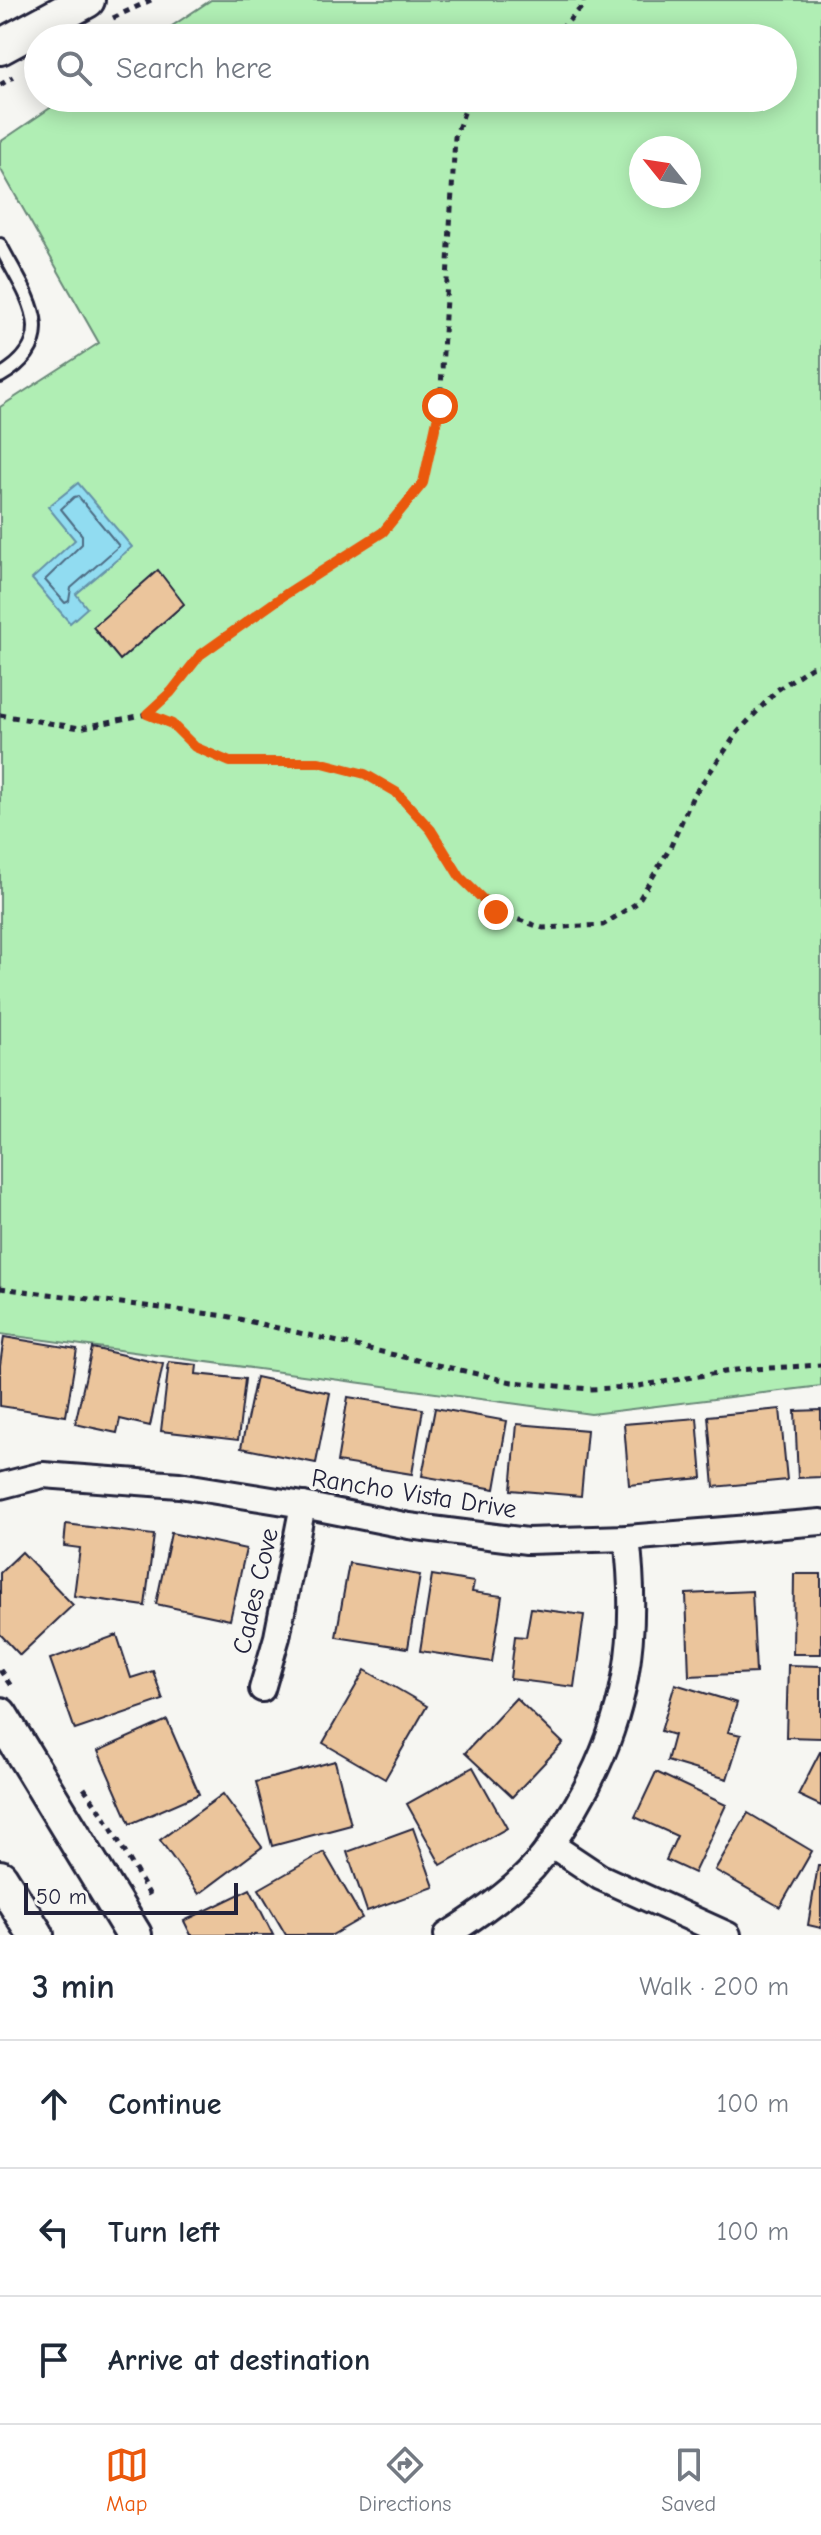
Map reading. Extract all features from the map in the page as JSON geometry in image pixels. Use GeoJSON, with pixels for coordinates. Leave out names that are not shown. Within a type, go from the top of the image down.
{"type":"FeatureCollection","features":[{"type":"Feature","properties":{"kind":"main road"},"geometry":{"type":"LineString","coordinates":[[43,24],[87,0]]}},
{"type":"Feature","properties":{"kind":"main road"},"geometry":{"type":"LineString","coordinates":[[0,47],[24,34]]}},
{"type":"Feature","properties":{"kind":"main road"},"geometry":{"type":"LineString","coordinates":[[0,1715],[134,1935]]}},
{"type":"Feature","properties":{"kind":"main road"},"geometry":{"type":"LineString","coordinates":[[0,1878],[36,1935]]}},
{"type":"Feature","properties":{"kind":"street","name":"Rancho Vista Drive"},"geometry":{"type":"LineString","coordinates":[[0,1486],[43,1475],[179,1485],[478,1537],[527,1541],[627,1538],[821,1522]]}},
{"type":"Feature","properties":{"kind":"street","name":"Cades Cove"},"geometry":{"type":"LineString","coordinates":[[262,1689],[277,1637],[303,1505]]}},
{"type":"Feature","properties":{"kind":"street"},"geometry":{"type":"LineString","coordinates":[[447,1935],[476,1917],[531,1870],[552,1845],[588,1786],[610,1741],[629,1659],[632,1602],[627,1538]]}},
{"type":"Feature","properties":{"kind":"street"},"geometry":{"type":"LineString","coordinates":[[552,1845],[600,1877],[728,1935]]}},
{"type":"Feature","properties":{"kind":"lane"},"geometry":{"type":"LineString","coordinates":[[0,245],[4,265],[36,317],[33,344],[15,367],[0,376]]}},
{"type":"Feature","properties":{"kind":"path"},"geometry":{"type":"LineString","coordinates":[[566,24],[584,0]]}},
{"type":"Feature","properties":{"kind":"path"},"geometry":{"type":"LineString","coordinates":[[0,715],[80,728],[147,714],[171,692],[200,655],[286,594],[383,532],[423,483],[440,406],[455,137],[464,112]]}},
{"type":"Feature","properties":{"kind":"path"},"geometry":{"type":"LineString","coordinates":[[147,714],[172,724],[195,747],[230,762],[319,762],[365,774],[396,792],[431,830],[460,877],[496,912],[543,928],[603,925],[637,903],[670,848],[693,796],[738,732],[777,690],[811,667],[821,665]]}},
{"type":"Feature","properties":{"kind":"path"},"geometry":{"type":"LineString","coordinates":[[0,1288],[226,1316],[512,1382],[590,1389],[632,1387],[736,1370],[821,1365]]}},
{"type":"Feature","properties":{"kind":"green space"},"geometry":{"type":"Polygon","coordinates":[[[211,0],[821,0],[821,1386],[591,1414],[0,1334],[0,407],[99,343],[0,168],[0,142],[44,112],[797,112],[797,24],[175,24],[211,0]]]}},
{"type":"Feature","properties":{"kind":"water"},"geometry":{"type":"Polygon","coordinates":[[[78,483],[132,547],[76,594],[87,608],[70,623],[32,579],[75,540],[48,507],[78,483]]]}},
{"type":"Feature","properties":{"kind":"building"},"geometry":{"type":"Polygon","coordinates":[[[158,570],[184,604],[120,660],[93,627],[158,570]]]}},
{"type":"Feature","properties":{"kind":"building"},"geometry":{"type":"Polygon","coordinates":[[[4,1337],[77,1349],[66,1416],[0,1406],[4,1337]]]}},
{"type":"Feature","properties":{"kind":"building"},"geometry":{"type":"Polygon","coordinates":[[[92,1348],[163,1364],[150,1426],[120,1419],[117,1433],[75,1424],[92,1348]]]}},
{"type":"Feature","properties":{"kind":"building"},"geometry":{"type":"Polygon","coordinates":[[[169,1362],[197,1365],[196,1374],[245,1379],[238,1440],[161,1431],[169,1362]]]}},
{"type":"Feature","properties":{"kind":"building"},"geometry":{"type":"Polygon","coordinates":[[[256,1377],[330,1393],[316,1463],[241,1448],[256,1377]]]}},
{"type":"Feature","properties":{"kind":"building"},"geometry":{"type":"Polygon","coordinates":[[[348,1397],[423,1409],[412,1474],[337,1462],[348,1397]]]}},
{"type":"Feature","properties":{"kind":"building"},"geometry":{"type":"Polygon","coordinates":[[[435,1408],[507,1421],[495,1489],[422,1476],[435,1408]]]}},
{"type":"Feature","properties":{"kind":"building"},"geometry":{"type":"Polygon","coordinates":[[[780,1409],[787,1480],[714,1487],[708,1416],[780,1409]]]}},
{"type":"Feature","properties":{"kind":"building"},"geometry":{"type":"Polygon","coordinates":[[[821,1410],[821,1477],[798,1478],[795,1411],[821,1410]]]}},
{"type":"Feature","properties":{"kind":"building"},"geometry":{"type":"Polygon","coordinates":[[[697,1418],[702,1478],[629,1485],[624,1424],[697,1418]]]}},
{"type":"Feature","properties":{"kind":"building"},"geometry":{"type":"Polygon","coordinates":[[[517,1424],[587,1430],[581,1496],[511,1490],[517,1424]]]}},
{"type":"Feature","properties":{"kind":"building"},"geometry":{"type":"Polygon","coordinates":[[[66,1524],[154,1535],[145,1606],[74,1596],[80,1548],[64,1546],[66,1524]]]}},
{"type":"Feature","properties":{"kind":"building"},"geometry":{"type":"Polygon","coordinates":[[[171,1533],[246,1549],[230,1620],[156,1604],[171,1533]]]}},
{"type":"Feature","properties":{"kind":"building"},"geometry":{"type":"Polygon","coordinates":[[[22,1552],[73,1605],[20,1655],[0,1634],[0,1573],[22,1552]]]}},
{"type":"Feature","properties":{"kind":"building"},"geometry":{"type":"Polygon","coordinates":[[[349,1563],[420,1575],[408,1648],[336,1637],[349,1563]]]}},
{"type":"Feature","properties":{"kind":"building"},"geometry":{"type":"Polygon","coordinates":[[[794,1574],[821,1574],[821,1654],[793,1654],[794,1574]]]}},
{"type":"Feature","properties":{"kind":"building"},"geometry":{"type":"Polygon","coordinates":[[[432,1575],[474,1582],[472,1592],[502,1596],[492,1662],[420,1651],[432,1575]]]}},
{"type":"Feature","properties":{"kind":"building"},"geometry":{"type":"Polygon","coordinates":[[[752,1591],[756,1673],[689,1676],[686,1594],[752,1591]]]}},
{"type":"Feature","properties":{"kind":"building"},"geometry":{"type":"Polygon","coordinates":[[[531,1608],[584,1615],[574,1687],[510,1679],[515,1636],[526,1637],[531,1608]]]}},
{"type":"Feature","properties":{"kind":"building"},"geometry":{"type":"Polygon","coordinates":[[[117,1635],[131,1678],[153,1671],[163,1700],[75,1730],[50,1659],[117,1635]]]}},
{"type":"Feature","properties":{"kind":"building"},"geometry":{"type":"Polygon","coordinates":[[[788,1665],[821,1666],[821,1738],[786,1737],[788,1665]]]}},
{"type":"Feature","properties":{"kind":"building"},"geometry":{"type":"Polygon","coordinates":[[[365,1670],[427,1706],[385,1779],[323,1743],[365,1670]]]}},
{"type":"Feature","properties":{"kind":"building"},"geometry":{"type":"Polygon","coordinates":[[[675,1684],[737,1703],[728,1732],[741,1735],[727,1779],[667,1761],[674,1735],[661,1731],[675,1684]]]}},
{"type":"Feature","properties":{"kind":"building"},"geometry":{"type":"Polygon","coordinates":[[[516,1698],[563,1743],[512,1797],[465,1753],[516,1698]]]}},
{"type":"Feature","properties":{"kind":"building"},"geometry":{"type":"Polygon","coordinates":[[[167,1720],[199,1794],[130,1824],[98,1751],[167,1720]]]}},
{"type":"Feature","properties":{"kind":"building"},"geometry":{"type":"Polygon","coordinates":[[[821,1752],[821,1806],[798,1795],[821,1752]]]}},
{"type":"Feature","properties":{"kind":"building"},"geometry":{"type":"Polygon","coordinates":[[[335,1761],[351,1825],[272,1846],[256,1782],[335,1761]]]}},
{"type":"Feature","properties":{"kind":"building"},"geometry":{"type":"Polygon","coordinates":[[[473,1767],[507,1828],[441,1865],[407,1804],[473,1767]]]}},
{"type":"Feature","properties":{"kind":"building"},"geometry":{"type":"Polygon","coordinates":[[[656,1772],[726,1805],[694,1873],[666,1860],[677,1836],[635,1817],[656,1772]]]}},
{"type":"Feature","properties":{"kind":"building"},"geometry":{"type":"Polygon","coordinates":[[[223,1794],[262,1847],[199,1894],[160,1840],[223,1794]]]}},
{"type":"Feature","properties":{"kind":"building"},"geometry":{"type":"Polygon","coordinates":[[[748,1813],[812,1851],[780,1907],[715,1870],[748,1813]]]}},
{"type":"Feature","properties":{"kind":"building"},"geometry":{"type":"Polygon","coordinates":[[[413,1828],[434,1887],[367,1911],[347,1852],[413,1828]]]}},
{"type":"Feature","properties":{"kind":"building"},"geometry":{"type":"Polygon","coordinates":[[[324,1852],[362,1918],[332,1935],[286,1935],[259,1889],[324,1852]]]}},
{"type":"Feature","properties":{"kind":"building"},"geometry":{"type":"Polygon","coordinates":[[[818,1866],[821,1866],[821,1928],[808,1925],[818,1866]]]}},
{"type":"Feature","properties":{"kind":"building"},"geometry":{"type":"Polygon","coordinates":[[[250,1889],[273,1935],[191,1935],[184,1921],[250,1889]]]}},
{"type":"Feature","properties":{"kind":"route"},"geometry":{"type":"LineString","coordinates":[[440,406],[423,483],[383,532],[286,594],[200,655],[171,692],[147,714],[172,724],[195,747],[230,762],[319,762],[365,774],[396,792],[431,830],[460,877],[496,912]]}}]}
